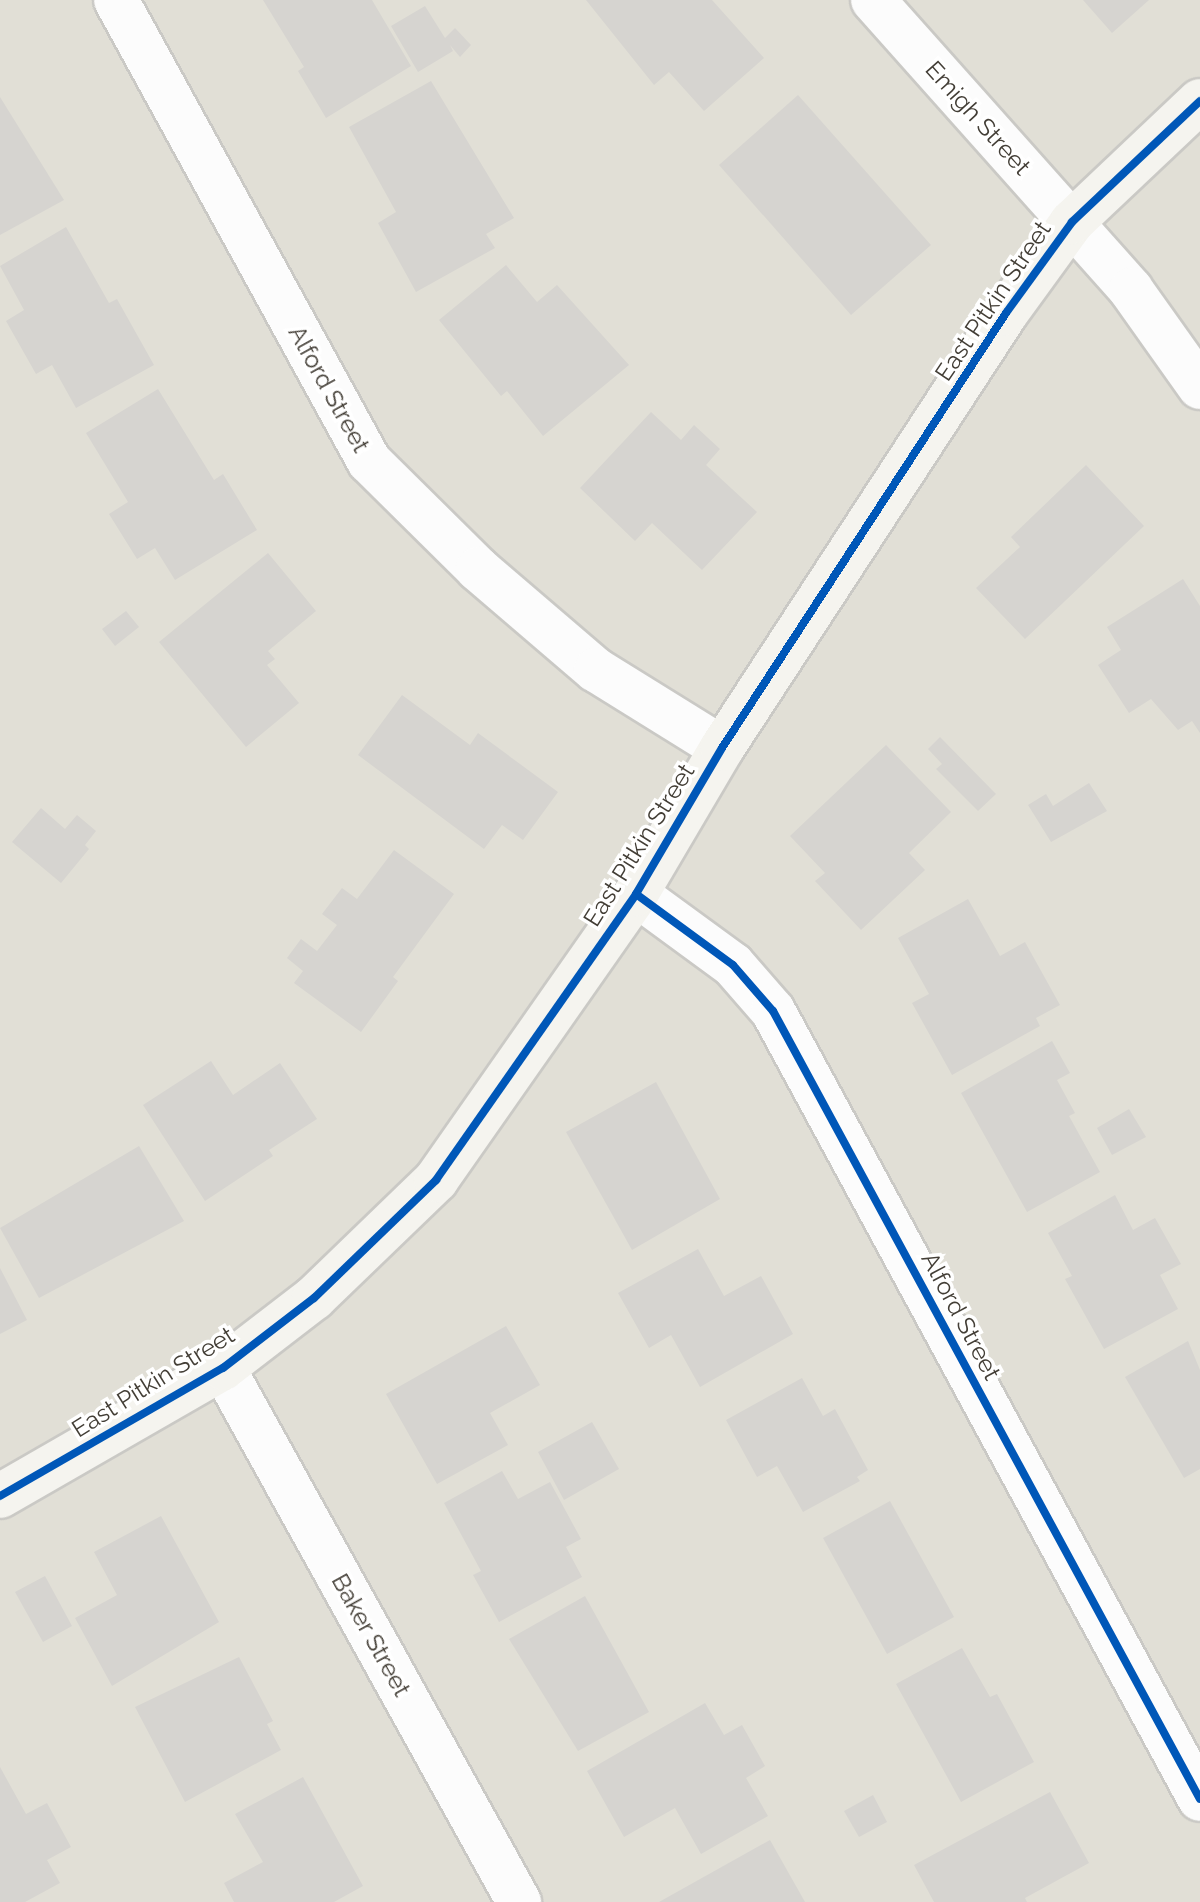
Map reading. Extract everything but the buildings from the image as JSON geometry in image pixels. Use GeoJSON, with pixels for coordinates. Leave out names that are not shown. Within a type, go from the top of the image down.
{"type":"FeatureCollection","features":[{"type":"Feature","properties":{"kind":"street","name":"Alford Street"},"geometry":{"type":"LineString","coordinates":[[116,0],[369,461],[478,569],[596,670],[722,748]]}},
{"type":"Feature","properties":{"kind":"street","name":"Emigh Street"},"geometry":{"type":"LineString","coordinates":[[873,0],[1131,290],[1200,387]]}},
{"type":"Feature","properties":{"kind":"street","name":"East Pitkin Street"},"geometry":{"type":"LineString","coordinates":[[0,1496],[223,1368],[314,1298],[436,1180],[636,894],[722,748],[1006,313],[1072,222],[1200,101]]}},
{"type":"Feature","properties":{"kind":"street","name":"Alford Street"},"geometry":{"type":"LineString","coordinates":[[636,894],[733,965],[773,1011],[1200,1799]]}},
{"type":"Feature","properties":{"kind":"street","name":"Baker Street"},"geometry":{"type":"LineString","coordinates":[[223,1368],[519,1902]]}},
{"type":"Feature","properties":{"kind":"shaded area"},"geometry":{"type":"Polygon","coordinates":[[[0,0],[1200,0],[1200,1902],[0,1902],[0,0]]]}},
{"type":"Feature","properties":{"kind":"cycle path"},"geometry":{"type":"LineString","coordinates":[[0,1496],[223,1368],[314,1298],[436,1180],[636,894],[722,748],[1006,313],[1072,222],[1200,101]]}},
{"type":"Feature","properties":{"kind":"cycle path"},"geometry":{"type":"LineString","coordinates":[[636,894],[733,965],[773,1011],[1200,1799]]}}]}
